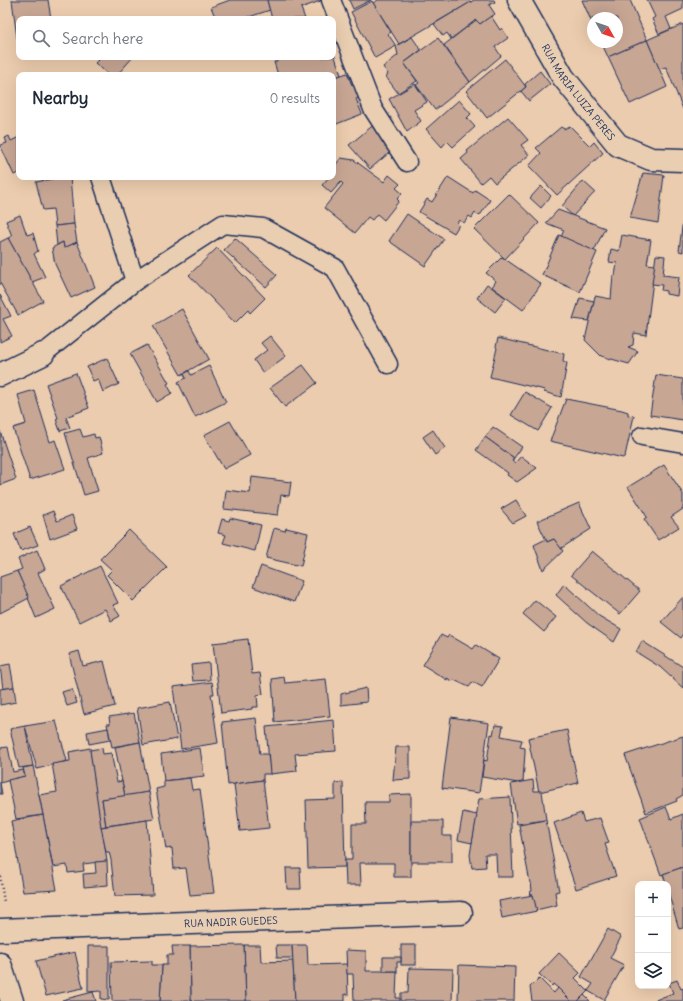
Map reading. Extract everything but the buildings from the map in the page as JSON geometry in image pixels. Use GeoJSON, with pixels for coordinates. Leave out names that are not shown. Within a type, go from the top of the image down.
{"type":"FeatureCollection","features":[{"type":"Feature","properties":{"kind":"street","name":"RUA MARIA LUIZA PERES"},"geometry":{"type":"LineString","coordinates":[[519,0],[563,77],[618,145],[651,159],[683,160]]}},
{"type":"Feature","properties":{"kind":"street"},"geometry":{"type":"LineString","coordinates":[[0,375],[43,354]]}},
{"type":"Feature","properties":{"kind":"street","name":"RUA NADIR GUEDES"},"geometry":{"type":"LineString","coordinates":[[0,930],[461,913]]}},
{"type":"Feature","properties":{"kind":"street"},"geometry":{"type":"LineString","coordinates":[[0,964],[12,1001]]}},
{"type":"Feature","properties":{"kind":"lane"},"geometry":{"type":"LineString","coordinates":[[331,0],[373,109],[407,162]]}},
{"type":"Feature","properties":{"kind":"lane"},"geometry":{"type":"LineString","coordinates":[[102,180],[135,281]]}},
{"type":"Feature","properties":{"kind":"lane"},"geometry":{"type":"LineString","coordinates":[[43,354],[135,281],[223,224],[263,228],[335,268],[388,364]]}},
{"type":"Feature","properties":{"kind":"lane"},"geometry":{"type":"LineString","coordinates":[[642,436],[683,443]]}}]}
